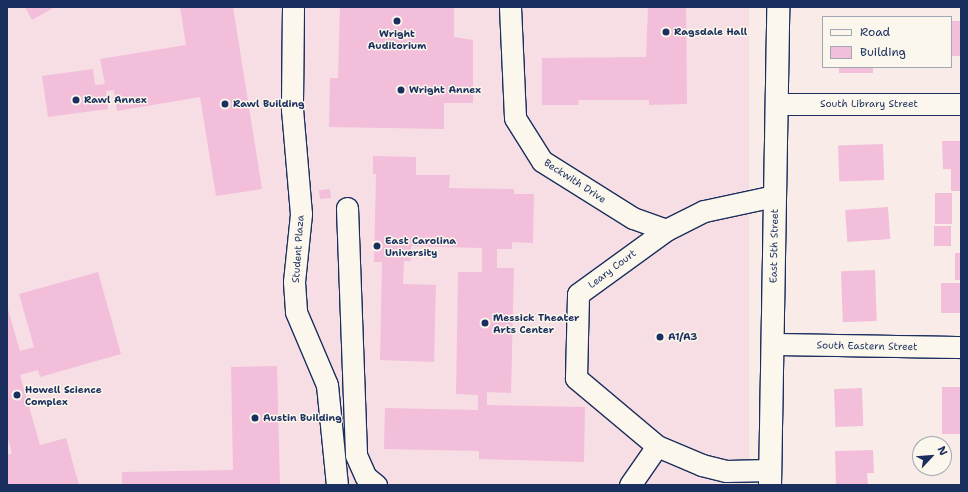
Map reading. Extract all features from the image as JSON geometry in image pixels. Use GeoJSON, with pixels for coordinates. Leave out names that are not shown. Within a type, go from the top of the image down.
{"type":"FeatureCollection","features":[{"type":"Feature","properties":{"kind":"main road","name":"East 5th Street"},"geometry":{"type":"LineString","coordinates":[[770,477],[778,7]]}},
{"type":"Feature","properties":{"kind":"street","name":"Student Plaza"},"geometry":{"type":"LineString","coordinates":[[294,7],[292,109],[301,214],[294,282],[296,312],[327,386],[337,485]]}},
{"type":"Feature","properties":{"kind":"street","name":"Beckwith Drive"},"geometry":{"type":"LineString","coordinates":[[510,7],[515,118],[542,161],[633,218],[666,230]]}},
{"type":"Feature","properties":{"kind":"street","name":"South Library Street"},"geometry":{"type":"LineString","coordinates":[[776,104],[961,104]]}},
{"type":"Feature","properties":{"kind":"street","name":"Leary Court"},"geometry":{"type":"LineString","coordinates":[[770,477],[726,471],[702,465],[657,446],[576,378],[578,294],[666,230],[704,211],[774,196]]}},
{"type":"Feature","properties":{"kind":"street"},"geometry":{"type":"LineString","coordinates":[[347,208],[356,455],[366,477],[376,485]]}},
{"type":"Feature","properties":{"kind":"street","name":"South Eastern Street"},"geometry":{"type":"LineString","coordinates":[[772,344],[961,347]]}},
{"type":"Feature","properties":{"kind":"street"},"geometry":{"type":"LineString","coordinates":[[630,485],[657,446]]}},
{"type":"Feature","properties":{"kind":"shaded area","name":"East Carolina University"},"geometry":{"type":"Polygon","coordinates":[[[7,7],[749,7],[749,485],[7,485],[7,7]]]}},
{"type":"Feature","properties":{"kind":"building"},"geometry":{"type":"Polygon","coordinates":[[[25,7],[55,7],[32,20],[25,7]]]}},
{"type":"Feature","properties":{"kind":"building","name":"Rawl Building"},"geometry":{"type":"Polygon","coordinates":[[[180,7],[233,7],[262,189],[216,196],[200,97],[117,111],[114,90],[106,91],[108,109],[48,117],[42,76],[93,69],[95,85],[105,84],[100,59],[186,45],[180,7]]]}},
{"type":"Feature","properties":{"kind":"building","name":"Wright Annex"},"geometry":{"type":"Polygon","coordinates":[[[340,7],[454,7],[454,37],[473,40],[473,103],[444,103],[444,129],[329,127],[330,78],[338,78],[340,7]]]}},
{"type":"Feature","properties":{"kind":"building","name":"Ragsdale Hall"},"geometry":{"type":"Polygon","coordinates":[[[648,7],[686,7],[687,104],[649,105],[649,100],[578,100],[579,105],[542,105],[542,58],[646,57],[648,7]]]}},
{"type":"Feature","properties":{"kind":"building"},"geometry":{"type":"Polygon","coordinates":[[[952,21],[961,21],[961,56],[952,56],[952,21]]]}},
{"type":"Feature","properties":{"kind":"building"},"geometry":{"type":"Polygon","coordinates":[[[839,68],[873,68],[873,73],[839,73],[839,68]]]}},
{"type":"Feature","properties":{"kind":"building"},"geometry":{"type":"Polygon","coordinates":[[[942,141],[961,141],[961,191],[951,191],[951,169],[943,169],[942,141]]]}},
{"type":"Feature","properties":{"kind":"building"},"geometry":{"type":"Polygon","coordinates":[[[883,144],[884,180],[839,182],[838,146],[883,144]]]}},
{"type":"Feature","properties":{"kind":"building","name":"Messick Theater Arts Center"},"geometry":{"type":"Polygon","coordinates":[[[373,156],[416,157],[416,175],[450,175],[449,188],[514,189],[514,194],[534,194],[533,243],[512,242],[512,249],[497,249],[497,268],[514,268],[511,393],[487,392],[487,405],[585,407],[584,462],[479,459],[479,451],[384,449],[385,408],[478,410],[478,395],[456,394],[458,272],[482,272],[482,248],[411,246],[411,261],[404,261],[403,284],[436,285],[434,362],[380,360],[382,262],[374,262],[376,174],[373,174],[373,156]]]}},
{"type":"Feature","properties":{"kind":"building"},"geometry":{"type":"Polygon","coordinates":[[[330,189],[331,198],[320,199],[319,190],[330,189]]]}},
{"type":"Feature","properties":{"kind":"building"},"geometry":{"type":"Polygon","coordinates":[[[935,193],[952,193],[952,224],[935,224],[935,193]]]}},
{"type":"Feature","properties":{"kind":"building"},"geometry":{"type":"Polygon","coordinates":[[[888,207],[890,239],[847,242],[845,210],[888,207]]]}},
{"type":"Feature","properties":{"kind":"building"},"geometry":{"type":"Polygon","coordinates":[[[934,226],[951,226],[951,246],[934,246],[934,226]]]}},
{"type":"Feature","properties":{"kind":"building"},"geometry":{"type":"Polygon","coordinates":[[[955,253],[961,253],[961,280],[955,280],[955,253]]]}},
{"type":"Feature","properties":{"kind":"building"},"geometry":{"type":"Polygon","coordinates":[[[875,270],[877,321],[843,322],[841,271],[875,270]]]}},
{"type":"Feature","properties":{"kind":"building","name":"Howell Science Complex"},"geometry":{"type":"Polygon","coordinates":[[[98,272],[121,354],[40,377],[38,370],[20,375],[40,445],[66,438],[79,485],[7,485],[7,455],[12,453],[7,434],[7,306],[20,351],[34,347],[19,294],[98,272]]]}},
{"type":"Feature","properties":{"kind":"building"},"geometry":{"type":"Polygon","coordinates":[[[941,283],[961,283],[961,313],[941,313],[941,283]]]}},
{"type":"Feature","properties":{"kind":"building","name":"Austin Building"},"geometry":{"type":"Polygon","coordinates":[[[277,366],[280,485],[122,485],[122,472],[233,470],[231,367],[277,366]]]}},
{"type":"Feature","properties":{"kind":"building"},"geometry":{"type":"Polygon","coordinates":[[[942,387],[961,387],[961,434],[942,434],[942,387]]]}},
{"type":"Feature","properties":{"kind":"building"},"geometry":{"type":"Polygon","coordinates":[[[862,388],[863,426],[835,427],[834,389],[862,388]]]}},
{"type":"Feature","properties":{"kind":"building"},"geometry":{"type":"Polygon","coordinates":[[[873,450],[874,473],[867,473],[868,485],[836,485],[835,451],[873,450]]]}},
{"type":"Feature","properties":{"kind":"place","name":"Wright Auditorium"},"geometry":{"type":"Point","coordinates":[397,21]}},
{"type":"Feature","properties":{"kind":"place","name":"Ragsdale Hall"},"geometry":{"type":"Point","coordinates":[666,32]}},
{"type":"Feature","properties":{"kind":"place","name":"Wright Annex"},"geometry":{"type":"Point","coordinates":[401,90]}},
{"type":"Feature","properties":{"kind":"place","name":"Rawl Annex"},"geometry":{"type":"Point","coordinates":[76,100]}},
{"type":"Feature","properties":{"kind":"place","name":"Rawl Building"},"geometry":{"type":"Point","coordinates":[225,104]}},
{"type":"Feature","properties":{"kind":"place","name":"East Carolina University"},"geometry":{"type":"Point","coordinates":[377,246]}},
{"type":"Feature","properties":{"kind":"place","name":"Messick Theater Arts Center"},"geometry":{"type":"Point","coordinates":[485,323]}},
{"type":"Feature","properties":{"kind":"place","name":"A1/A3"},"geometry":{"type":"Point","coordinates":[660,337]}},
{"type":"Feature","properties":{"kind":"place","name":"Howell Science Complex"},"geometry":{"type":"Point","coordinates":[17,395]}},
{"type":"Feature","properties":{"kind":"place","name":"Austin Building"},"geometry":{"type":"Point","coordinates":[255,418]}}]}
